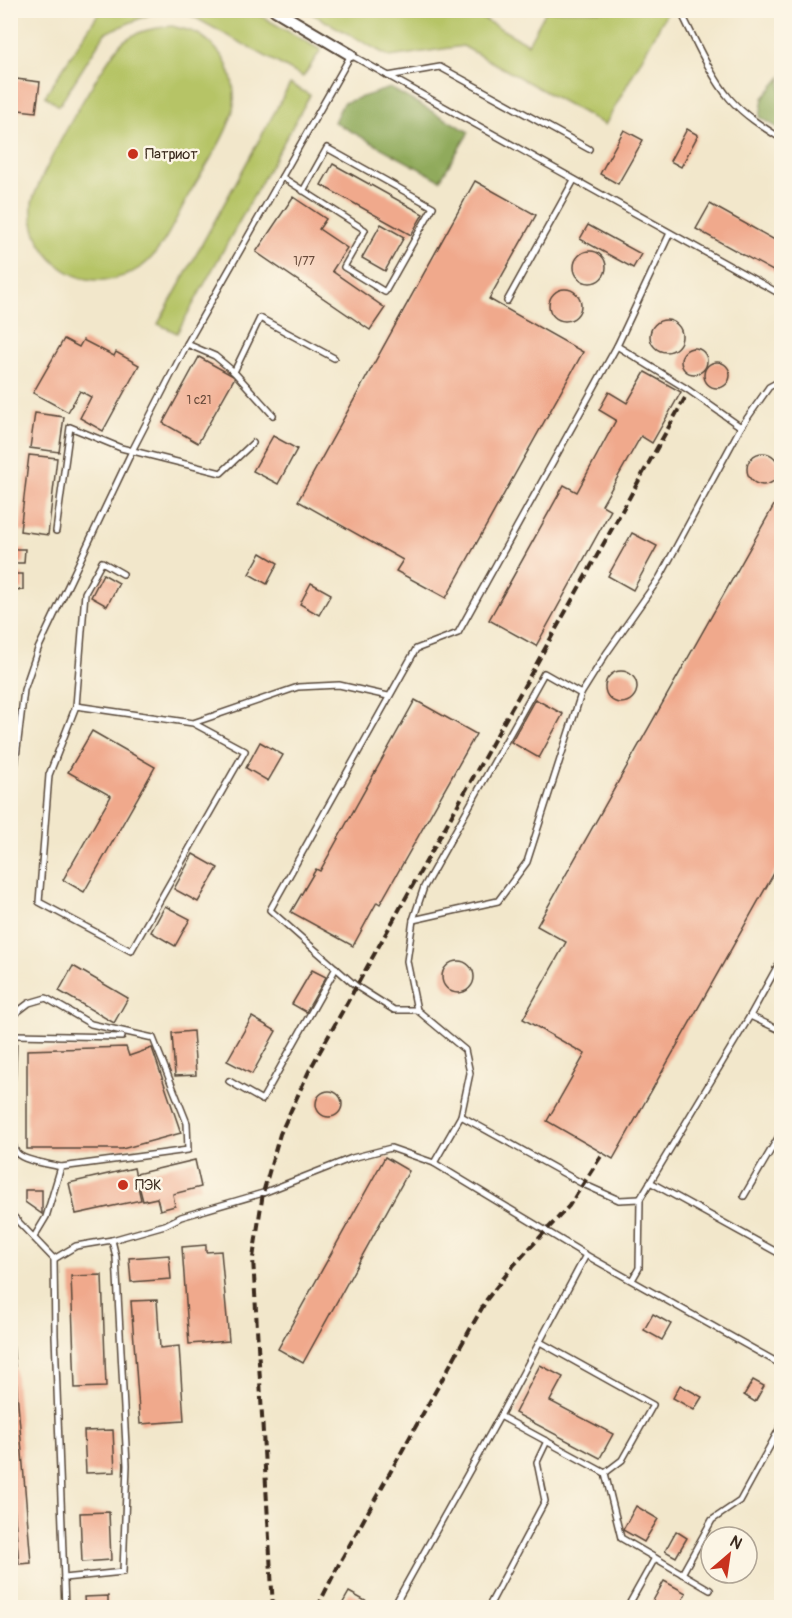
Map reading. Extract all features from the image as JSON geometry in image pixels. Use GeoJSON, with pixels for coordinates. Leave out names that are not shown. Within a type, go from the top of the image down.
{"type":"FeatureCollection","features":[{"type":"Feature","properties":{"kind":"street"},"geometry":{"type":"LineString","coordinates":[[275,10],[351,55]]}},
{"type":"Feature","properties":{"kind":"lane"},"geometry":{"type":"LineString","coordinates":[[680,10],[711,69],[730,99],[753,121],[782,139]]}},
{"type":"Feature","properties":{"kind":"lane"},"geometry":{"type":"LineString","coordinates":[[10,808],[24,690],[38,649],[132,451],[187,344],[351,55],[782,295]]}},
{"type":"Feature","properties":{"kind":"lane"},"geometry":{"type":"LineString","coordinates":[[388,76],[440,67],[589,149]]}},
{"type":"Feature","properties":{"kind":"lane"},"geometry":{"type":"LineString","coordinates":[[282,177],[365,230],[344,267],[385,292],[434,207],[327,148],[303,190]]}},
{"type":"Feature","properties":{"kind":"lane"},"geometry":{"type":"LineString","coordinates":[[507,301],[574,180]]}},
{"type":"Feature","properties":{"kind":"lane"},"geometry":{"type":"LineString","coordinates":[[417,1010],[394,1010],[356,986],[270,910],[416,649],[458,633],[617,346],[670,233]]}},
{"type":"Feature","properties":{"kind":"lane"},"geometry":{"type":"LineString","coordinates":[[234,372],[260,318],[334,358]]}},
{"type":"Feature","properties":{"kind":"lane"},"geometry":{"type":"LineString","coordinates":[[187,344],[214,356],[234,372],[273,415]]}},
{"type":"Feature","properties":{"kind":"lane"},"geometry":{"type":"LineString","coordinates":[[617,346],[687,389],[741,427]]}},
{"type":"Feature","properties":{"kind":"lane"},"geometry":{"type":"LineString","coordinates":[[413,920],[498,901],[527,862],[582,694],[606,654],[660,578],[741,427],[769,387],[782,380]]}},
{"type":"Feature","properties":{"kind":"lane"},"geometry":{"type":"LineString","coordinates":[[56,531],[70,427],[121,448],[221,473],[253,443]]}},
{"type":"Feature","properties":{"kind":"lane"},"geometry":{"type":"LineString","coordinates":[[76,706],[193,723],[245,751],[131,951],[39,902],[49,775],[76,706],[86,593],[102,562],[123,574]]}},
{"type":"Feature","properties":{"kind":"lane"},"geometry":{"type":"LineString","coordinates":[[434,1163],[461,1116],[470,1073],[465,1050],[417,1010],[407,961],[413,920],[424,887],[544,673],[582,694]]}},
{"type":"Feature","properties":{"kind":"lane"},"geometry":{"type":"LineString","coordinates":[[193,723],[298,687],[339,685],[388,696]]}},
{"type":"Feature","properties":{"kind":"lane"},"geometry":{"type":"LineString","coordinates":[[632,1280],[639,1268],[640,1199],[750,1016],[782,958]]}},
{"type":"Feature","properties":{"kind":"lane"},"geometry":{"type":"LineString","coordinates":[[229,1081],[262,1100],[336,968]]}},
{"type":"Feature","properties":{"kind":"lane"},"geometry":{"type":"LineString","coordinates":[[46,998],[92,1024],[153,1038],[187,1123],[188,1150],[61,1167],[17,1155],[13,1147],[11,1127],[14,1035],[11,1015],[29,1004],[46,998]]}},
{"type":"Feature","properties":{"kind":"lane"},"geometry":{"type":"LineString","coordinates":[[750,1016],[782,1031]]}},
{"type":"Feature","properties":{"kind":"lane"},"geometry":{"type":"LineString","coordinates":[[14,1035],[122,1038]]}},
{"type":"Feature","properties":{"kind":"lane"},"geometry":{"type":"LineString","coordinates":[[461,1116],[583,1184],[619,1200],[640,1199]]}},
{"type":"Feature","properties":{"kind":"lane"},"geometry":{"type":"LineString","coordinates":[[744,1196],[782,1131]]}},
{"type":"Feature","properties":{"kind":"lane"},"geometry":{"type":"LineString","coordinates":[[54,1259],[76,1246],[112,1240],[263,1193],[352,1158],[391,1148],[434,1163],[586,1255],[782,1365]]}},
{"type":"Feature","properties":{"kind":"lane"},"geometry":{"type":"LineString","coordinates":[[34,1237],[46,1217],[61,1167]]}},
{"type":"Feature","properties":{"kind":"lane"},"geometry":{"type":"LineString","coordinates":[[650,1182],[782,1255]]}},
{"type":"Feature","properties":{"kind":"lane"},"geometry":{"type":"LineString","coordinates":[[10,1213],[54,1259],[65,1608]]}},
{"type":"Feature","properties":{"kind":"lane"},"geometry":{"type":"LineString","coordinates":[[64,1578],[123,1572],[127,1465],[116,1257],[112,1240]]}},
{"type":"Feature","properties":{"kind":"lane"},"geometry":{"type":"LineString","coordinates":[[393,1608],[586,1255]]}},
{"type":"Feature","properties":{"kind":"lane"},"geometry":{"type":"LineString","coordinates":[[540,1342],[652,1405],[622,1460],[604,1473]]}},
{"type":"Feature","properties":{"kind":"lane"},"geometry":{"type":"LineString","coordinates":[[500,1416],[604,1473],[621,1538],[710,1590]]}},
{"type":"Feature","properties":{"kind":"lane"},"geometry":{"type":"LineString","coordinates":[[682,1574],[712,1520],[740,1501],[782,1424]]}},
{"type":"Feature","properties":{"kind":"lane"},"geometry":{"type":"LineString","coordinates":[[488,1608],[545,1501],[537,1462],[547,1441]]}},
{"type":"Feature","properties":{"kind":"lane"},"geometry":{"type":"LineString","coordinates":[[627,1608],[655,1558]]}},
{"type":"Feature","properties":{"kind":"green space"},"geometry":{"type":"Polygon","coordinates":[[[100,11],[158,11],[105,33],[59,106],[45,96],[100,11]]]}},
{"type":"Feature","properties":{"kind":"green space"},"geometry":{"type":"Polygon","coordinates":[[[183,11],[252,11],[321,50],[303,77],[183,11]]]}},
{"type":"Feature","properties":{"kind":"green space"},"geometry":{"type":"Polygon","coordinates":[[[307,11],[469,11],[528,44],[546,11],[668,11],[605,125],[463,46],[390,57],[307,11]]]}},
{"type":"Feature","properties":{"kind":"green space","name":"Патриот"},"geometry":{"type":"Polygon","coordinates":[[[172,26],[192,31],[202,37],[224,59],[234,93],[234,103],[228,125],[168,234],[148,261],[131,273],[120,277],[98,280],[77,276],[57,264],[37,237],[32,213],[36,191],[73,118],[116,49],[136,34],[172,26]]]}},
{"type":"Feature","properties":{"kind":"green space"},"geometry":{"type":"Polygon","coordinates":[[[781,77],[781,130],[760,117],[763,98],[781,77]]]}},
{"type":"Feature","properties":{"kind":"green space"},"geometry":{"type":"Polygon","coordinates":[[[290,84],[310,95],[177,333],[158,324],[290,84]]]}},
{"type":"Feature","properties":{"kind":"green space"},"geometry":{"type":"Polygon","coordinates":[[[390,88],[469,132],[440,180],[334,122],[343,103],[390,88]]]}},
{"type":"Feature","properties":{"kind":"building"},"geometry":{"type":"Polygon","coordinates":[[[16,79],[40,82],[36,112],[19,110],[13,145],[10,144],[10,90],[15,85],[16,79]]]}},
{"type":"Feature","properties":{"kind":"building"},"geometry":{"type":"Polygon","coordinates":[[[687,129],[698,135],[681,167],[670,161],[687,129]]]}},
{"type":"Feature","properties":{"kind":"building"},"geometry":{"type":"Polygon","coordinates":[[[624,130],[643,140],[618,184],[600,174],[624,130]]]}},
{"type":"Feature","properties":{"kind":"building"},"geometry":{"type":"Polygon","coordinates":[[[333,164],[423,214],[411,235],[321,185],[333,164]]]}},
{"type":"Feature","properties":{"kind":"building"},"geometry":{"type":"Polygon","coordinates":[[[475,181],[536,215],[489,299],[583,352],[446,598],[396,571],[403,560],[298,501],[475,181]]]}},
{"type":"Feature","properties":{"kind":"building"},"geometry":{"type":"Polygon","coordinates":[[[293,197],[326,219],[319,229],[347,248],[332,271],[385,308],[370,330],[256,252],[293,197]]]}},
{"type":"Feature","properties":{"kind":"building"},"geometry":{"type":"Polygon","coordinates":[[[710,204],[782,244],[782,276],[696,229],[710,204]]]}},
{"type":"Feature","properties":{"kind":"building"},"geometry":{"type":"Polygon","coordinates":[[[381,224],[404,237],[385,271],[362,258],[381,224]]]}},
{"type":"Feature","properties":{"kind":"building"},"geometry":{"type":"Polygon","coordinates":[[[588,225],[641,254],[633,268],[580,239],[588,225]]]}},
{"type":"Feature","properties":{"kind":"building"},"geometry":{"type":"Polygon","coordinates":[[[590,251],[602,255],[606,267],[602,279],[590,283],[578,279],[574,267],[578,255],[590,251]]]}},
{"type":"Feature","properties":{"kind":"building"},"geometry":{"type":"Polygon","coordinates":[[[565,289],[577,293],[581,305],[577,317],[565,321],[553,317],[549,305],[553,293],[565,289]]]}},
{"type":"Feature","properties":{"kind":"building"},"geometry":{"type":"Polygon","coordinates":[[[666,320],[678,324],[682,336],[678,348],[666,352],[654,348],[650,336],[654,324],[666,320]]]}},
{"type":"Feature","properties":{"kind":"building"},"geometry":{"type":"Polygon","coordinates":[[[64,339],[79,347],[83,340],[114,356],[116,352],[139,365],[103,431],[80,418],[91,397],[80,391],[68,412],[33,393],[64,339]]]}},
{"type":"Feature","properties":{"kind":"building"},"geometry":{"type":"Polygon","coordinates":[[[694,348],[703,352],[707,361],[703,370],[694,374],[685,370],[681,361],[685,352],[694,348]]]}},
{"type":"Feature","properties":{"kind":"building"},"geometry":{"type":"Polygon","coordinates":[[[199,357],[235,377],[198,443],[163,423],[199,357]]]}},
{"type":"Feature","properties":{"kind":"building"},"geometry":{"type":"Polygon","coordinates":[[[717,362],[726,366],[730,375],[726,384],[717,388],[708,384],[704,375],[708,366],[717,362]]]}},
{"type":"Feature","properties":{"kind":"building"},"geometry":{"type":"Polygon","coordinates":[[[645,372],[681,392],[652,443],[641,436],[602,505],[611,510],[536,646],[489,620],[564,485],[577,492],[616,420],[599,410],[609,392],[627,403],[645,372]]]}},
{"type":"Feature","properties":{"kind":"building"},"geometry":{"type":"Polygon","coordinates":[[[35,413],[64,417],[59,452],[30,448],[35,413]]]}},
{"type":"Feature","properties":{"kind":"building"},"geometry":{"type":"Polygon","coordinates":[[[273,436],[297,449],[278,484],[253,471],[273,436]]]}},
{"type":"Feature","properties":{"kind":"building"},"geometry":{"type":"Polygon","coordinates":[[[763,453],[775,457],[779,469],[775,481],[763,485],[751,481],[747,469],[751,457],[763,453]]]}},
{"type":"Feature","properties":{"kind":"building"},"geometry":{"type":"Polygon","coordinates":[[[29,455],[57,458],[48,535],[20,531],[29,455]]]}},
{"type":"Feature","properties":{"kind":"building"},"geometry":{"type":"Polygon","coordinates":[[[782,491],[782,859],[613,1159],[547,1121],[585,1054],[523,1019],[566,942],[537,926],[782,491]]]}},
{"type":"Feature","properties":{"kind":"building"},"geometry":{"type":"Polygon","coordinates":[[[632,533],[657,546],[633,590],[608,576],[632,533]]]}},
{"type":"Feature","properties":{"kind":"building"},"geometry":{"type":"Polygon","coordinates":[[[10,549],[25,549],[24,563],[10,563],[10,549]]]}},
{"type":"Feature","properties":{"kind":"building"},"geometry":{"type":"Polygon","coordinates":[[[261,553],[278,563],[267,584],[249,574],[261,553]]]}},
{"type":"Feature","properties":{"kind":"building"},"geometry":{"type":"Polygon","coordinates":[[[10,574],[23,574],[23,590],[10,589],[10,574]]]}},
{"type":"Feature","properties":{"kind":"building"},"geometry":{"type":"Polygon","coordinates":[[[103,574],[119,583],[107,606],[91,597],[103,574]]]}},
{"type":"Feature","properties":{"kind":"building"},"geometry":{"type":"Polygon","coordinates":[[[311,583],[331,594],[319,615],[300,604],[311,583]]]}},
{"type":"Feature","properties":{"kind":"building"},"geometry":{"type":"Polygon","coordinates":[[[621,671],[633,675],[637,687],[633,699],[621,703],[609,699],[605,687],[609,675],[621,671]]]}},
{"type":"Feature","properties":{"kind":"building"},"geometry":{"type":"Polygon","coordinates":[[[535,699],[563,714],[539,758],[511,742],[535,699]]]}},
{"type":"Feature","properties":{"kind":"building"},"geometry":{"type":"Polygon","coordinates":[[[415,700],[476,734],[380,904],[377,902],[353,946],[291,912],[316,869],[320,871],[415,700]]]}},
{"type":"Feature","properties":{"kind":"building"},"geometry":{"type":"Polygon","coordinates":[[[92,731],[155,767],[84,892],[63,880],[111,796],[68,772],[92,731]]]}},
{"type":"Feature","properties":{"kind":"building"},"geometry":{"type":"Polygon","coordinates":[[[260,742],[283,755],[268,781],[246,768],[260,742]]]}},
{"type":"Feature","properties":{"kind":"building"},"geometry":{"type":"Polygon","coordinates":[[[193,854],[218,868],[198,902],[174,889],[193,854]]]}},
{"type":"Feature","properties":{"kind":"building"},"geometry":{"type":"Polygon","coordinates":[[[165,906],[190,919],[175,946],[151,932],[165,906]]]}},
{"type":"Feature","properties":{"kind":"building"},"geometry":{"type":"Polygon","coordinates":[[[458,961],[470,965],[474,977],[470,989],[458,993],[446,989],[442,977],[446,965],[458,961]]]}},
{"type":"Feature","properties":{"kind":"building"},"geometry":{"type":"Polygon","coordinates":[[[73,966],[128,998],[114,1023],[59,991],[73,966]]]}},
{"type":"Feature","properties":{"kind":"building"},"geometry":{"type":"Polygon","coordinates":[[[312,970],[326,977],[306,1012],[292,1004],[312,970]]]}},
{"type":"Feature","properties":{"kind":"building"},"geometry":{"type":"Polygon","coordinates":[[[252,1017],[276,1031],[252,1074],[227,1061],[252,1017]]]}},
{"type":"Feature","properties":{"kind":"building"},"geometry":{"type":"Polygon","coordinates":[[[193,1031],[196,1075],[175,1076],[172,1033],[193,1031]]]}},
{"type":"Feature","properties":{"kind":"building"},"geometry":{"type":"Polygon","coordinates":[[[126,1047],[129,1056],[152,1048],[181,1133],[122,1149],[27,1149],[27,1050],[126,1047]]]}},
{"type":"Feature","properties":{"kind":"building"},"geometry":{"type":"Polygon","coordinates":[[[329,1091],[338,1095],[342,1104],[338,1113],[329,1117],[320,1113],[316,1104],[320,1095],[329,1091]]]}},
{"type":"Feature","properties":{"kind":"building"},"geometry":{"type":"Polygon","coordinates":[[[385,1157],[409,1171],[303,1363],[278,1349],[385,1157]]]}},
{"type":"Feature","properties":{"kind":"building"},"geometry":{"type":"Polygon","coordinates":[[[195,1160],[201,1187],[173,1194],[175,1206],[160,1210],[157,1198],[143,1201],[136,1174],[195,1160]]]}},
{"type":"Feature","properties":{"kind":"building"},"geometry":{"type":"Polygon","coordinates":[[[134,1168],[141,1200],[76,1214],[69,1183],[134,1168]]]}},
{"type":"Feature","properties":{"kind":"building"},"geometry":{"type":"Polygon","coordinates":[[[25,1190],[42,1190],[42,1214],[25,1202],[25,1190]]]}},
{"type":"Feature","properties":{"kind":"building"},"geometry":{"type":"Polygon","coordinates":[[[206,1245],[206,1252],[221,1251],[229,1341],[189,1344],[182,1247],[206,1245]]]}},
{"type":"Feature","properties":{"kind":"building"},"geometry":{"type":"Polygon","coordinates":[[[169,1255],[171,1279],[131,1282],[129,1258],[169,1255]]]}},
{"type":"Feature","properties":{"kind":"building"},"geometry":{"type":"Polygon","coordinates":[[[102,1275],[106,1387],[75,1388],[71,1276],[102,1275]]]}},
{"type":"Feature","properties":{"kind":"building"},"geometry":{"type":"Polygon","coordinates":[[[157,1300],[160,1348],[179,1346],[184,1421],[140,1424],[131,1301],[157,1300]]]}},
{"type":"Feature","properties":{"kind":"building"},"geometry":{"type":"Polygon","coordinates":[[[653,1314],[671,1324],[662,1340],[644,1330],[653,1314]]]}},
{"type":"Feature","properties":{"kind":"building"},"geometry":{"type":"Polygon","coordinates":[[[10,1342],[13,1342],[31,1563],[19,1564],[10,1460],[10,1342]]]}},
{"type":"Feature","properties":{"kind":"building"},"geometry":{"type":"Polygon","coordinates":[[[540,1365],[563,1377],[550,1401],[613,1434],[600,1458],[515,1413],[540,1365]]]}},
{"type":"Feature","properties":{"kind":"building"},"geometry":{"type":"Polygon","coordinates":[[[753,1380],[764,1386],[755,1402],[744,1395],[753,1380]]]}},
{"type":"Feature","properties":{"kind":"building"},"geometry":{"type":"Polygon","coordinates":[[[680,1385],[702,1397],[694,1410],[673,1398],[680,1385]]]}},
{"type":"Feature","properties":{"kind":"building"},"geometry":{"type":"Polygon","coordinates":[[[113,1430],[115,1472],[86,1473],[84,1431],[113,1430]]]}},
{"type":"Feature","properties":{"kind":"building"},"geometry":{"type":"Polygon","coordinates":[[[636,1506],[658,1519],[644,1542],[623,1530],[636,1506]]]}},
{"type":"Feature","properties":{"kind":"building"},"geometry":{"type":"Polygon","coordinates":[[[109,1512],[111,1560],[82,1562],[80,1513],[109,1512]]]}},
{"type":"Feature","properties":{"kind":"building"},"geometry":{"type":"Polygon","coordinates":[[[676,1531],[687,1538],[676,1557],[665,1551],[676,1531]]]}},
{"type":"Feature","properties":{"kind":"building"},"geometry":{"type":"Polygon","coordinates":[[[664,1581],[686,1593],[678,1608],[649,1608],[664,1581]]]}},
{"type":"Feature","properties":{"kind":"building"},"geometry":{"type":"Polygon","coordinates":[[[349,1592],[369,1603],[366,1608],[340,1608],[349,1592]]]}},
{"type":"Feature","properties":{"kind":"building"},"geometry":{"type":"Polygon","coordinates":[[[108,1596],[108,1608],[85,1608],[84,1597],[108,1596]]]}},
{"type":"Feature","properties":{"kind":"railway"},"geometry":{"type":"LineString","coordinates":[[273,1608],[253,1258],[263,1193],[280,1134],[309,1071],[685,398]]}},
{"type":"Feature","properties":{"kind":"railway"},"geometry":{"type":"LineString","coordinates":[[317,1608],[340,1562],[487,1299],[514,1265],[569,1206],[603,1153]]}},
{"type":"Feature","properties":{"kind":"railway"},"geometry":{"type":"LineString","coordinates":[[607,1608],[610,1603]]}},
{"type":"Feature","properties":{"kind":"place","name":"Патриот"},"geometry":{"type":"Point","coordinates":[133,154]}},
{"type":"Feature","properties":{"kind":"place","name":"ПЭК"},"geometry":{"type":"Point","coordinates":[123,1185]}}]}
